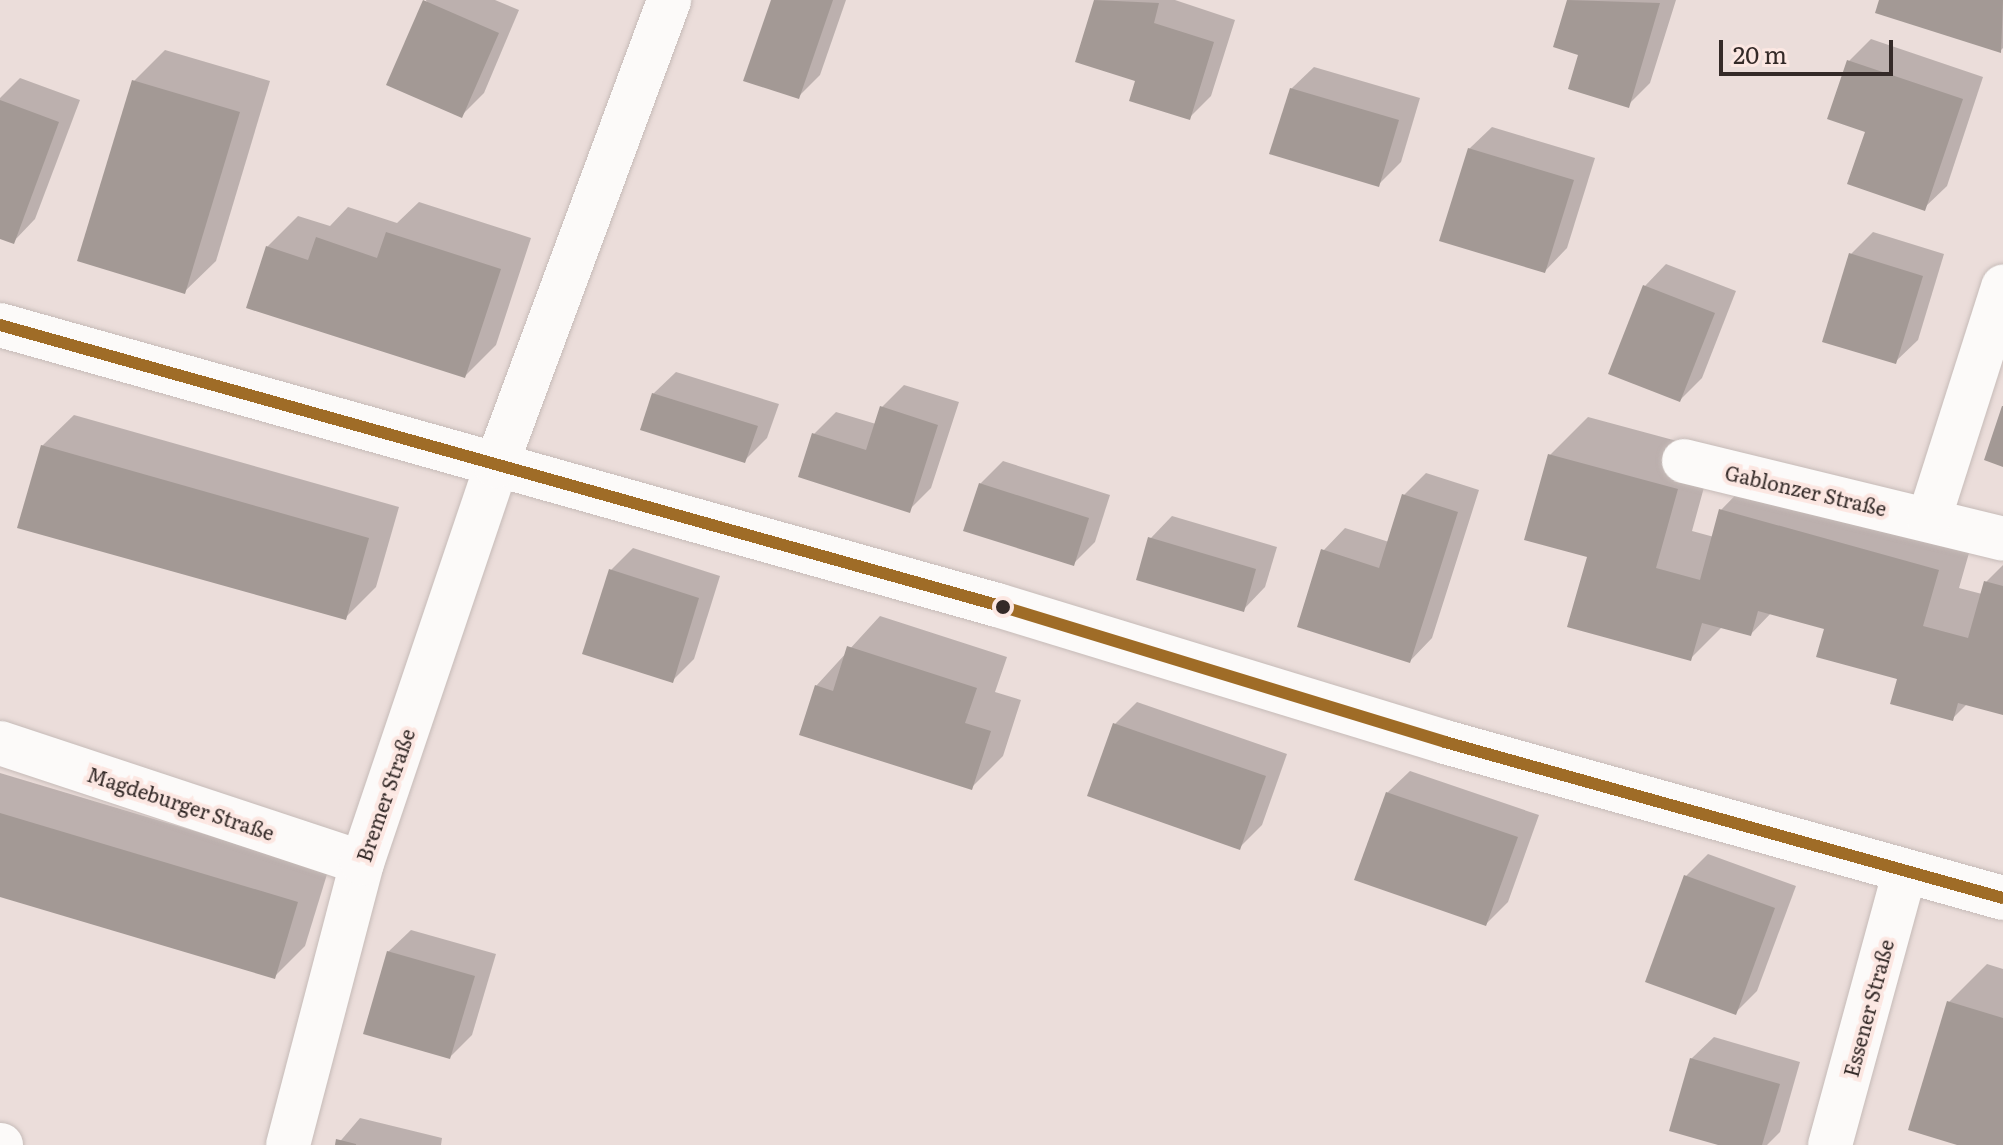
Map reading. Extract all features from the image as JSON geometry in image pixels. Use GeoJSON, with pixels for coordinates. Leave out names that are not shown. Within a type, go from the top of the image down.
{"type":"FeatureCollection","features":[{"type":"Feature","properties":{"kind":"street","name":"Bremer Straße"},"geometry":{"type":"LineString","coordinates":[[288,1145],[362,863],[496,466],[669,0]]}},
{"type":"Feature","properties":{"kind":"street"},"geometry":{"type":"LineString","coordinates":[[1929,519],[2003,287]]}},
{"type":"Feature","properties":{"kind":"street"},"geometry":{"type":"LineString","coordinates":[[0,325],[997,605],[1445,742],[2003,898]]}},
{"type":"Feature","properties":{"kind":"street","name":"Gablonzer Straße"},"geometry":{"type":"LineString","coordinates":[[1684,461],[2003,539]]}},
{"type":"Feature","properties":{"kind":"street","name":"Magdeburger Straße"},"geometry":{"type":"LineString","coordinates":[[0,743],[362,863]]}},
{"type":"Feature","properties":{"kind":"street","name":"Essener Straße"},"geometry":{"type":"LineString","coordinates":[[1830,1145],[1905,871]]}},
{"type":"Feature","properties":{"kind":"building"},"geometry":{"type":"Polygon","coordinates":[[[423,0],[499,33],[462,118],[386,85],[423,0]]]}},
{"type":"Feature","properties":{"kind":"building"},"geometry":{"type":"Polygon","coordinates":[[[771,0],[833,0],[799,99],[743,81],[771,0]]]}},
{"type":"Feature","properties":{"kind":"building"},"geometry":{"type":"Polygon","coordinates":[[[1094,0],[1159,3],[1154,23],[1214,42],[1190,120],[1129,101],[1135,81],[1075,62],[1094,0]]]}},
{"type":"Feature","properties":{"kind":"building"},"geometry":{"type":"Polygon","coordinates":[[[1567,0],[1660,3],[1629,108],[1568,89],[1578,55],[1553,47],[1567,0]]]}},
{"type":"Feature","properties":{"kind":"building"},"geometry":{"type":"Polygon","coordinates":[[[1879,0],[2003,0],[2001,53],[1875,13],[1879,0]]]}},
{"type":"Feature","properties":{"kind":"building"},"geometry":{"type":"Polygon","coordinates":[[[1847,60],[1963,99],[1925,211],[1847,184],[1865,132],[1827,119],[1847,60]]]}},
{"type":"Feature","properties":{"kind":"building"},"geometry":{"type":"Polygon","coordinates":[[[132,80],[240,112],[185,294],[77,261],[132,80]]]}},
{"type":"Feature","properties":{"kind":"building"},"geometry":{"type":"Polygon","coordinates":[[[1290,88],[1399,120],[1379,187],[1269,154],[1290,88]]]}},
{"type":"Feature","properties":{"kind":"building"},"geometry":{"type":"Polygon","coordinates":[[[0,100],[59,122],[14,244],[0,239],[0,100]]]}},
{"type":"Feature","properties":{"kind":"building"},"geometry":{"type":"Polygon","coordinates":[[[1468,148],[1574,180],[1545,273],[1439,241],[1468,148]]]}},
{"type":"Feature","properties":{"kind":"building"},"geometry":{"type":"Polygon","coordinates":[[[386,232],[501,269],[465,378],[246,308],[266,246],[308,260],[316,237],[377,258],[386,232]]]}},
{"type":"Feature","properties":{"kind":"building"},"geometry":{"type":"Polygon","coordinates":[[[1849,253],[1923,276],[1896,364],[1822,342],[1849,253]]]}},
{"type":"Feature","properties":{"kind":"building"},"geometry":{"type":"Polygon","coordinates":[[[1643,285],[1715,313],[1680,402],[1608,374],[1643,285]]]}},
{"type":"Feature","properties":{"kind":"building"},"geometry":{"type":"Polygon","coordinates":[[[652,393],[758,426],[745,463],[640,430],[652,393]]]}},
{"type":"Feature","properties":{"kind":"building"},"geometry":{"type":"Polygon","coordinates":[[[880,406],[938,425],[910,513],[798,477],[812,433],[866,450],[880,406]]]}},
{"type":"Feature","properties":{"kind":"building"},"geometry":{"type":"Polygon","coordinates":[[[2003,406],[2003,467],[1984,460],[2003,406]]]}},
{"type":"Feature","properties":{"kind":"building"},"geometry":{"type":"Polygon","coordinates":[[[41,445],[369,538],[346,620],[17,528],[41,445]]]}},
{"type":"Feature","properties":{"kind":"building"},"geometry":{"type":"Polygon","coordinates":[[[1548,454],[1678,489],[1656,568],[1700,580],[1719,509],[1939,570],[1923,626],[1968,638],[1984,581],[2003,586],[2003,715],[1958,703],[1953,721],[1890,704],[1897,679],[1816,657],[1824,629],[1758,611],[1751,636],[1702,623],[1691,661],[1567,627],[1587,557],[1524,540],[1548,454]]]}},
{"type":"Feature","properties":{"kind":"building"},"geometry":{"type":"Polygon","coordinates":[[[979,483],[1089,518],[1074,566],[963,531],[979,483]]]}},
{"type":"Feature","properties":{"kind":"building"},"geometry":{"type":"Polygon","coordinates":[[[1402,494],[1458,512],[1410,663],[1297,627],[1321,549],[1379,568],[1402,494]]]}},
{"type":"Feature","properties":{"kind":"building"},"geometry":{"type":"Polygon","coordinates":[[[1148,537],[1256,569],[1244,612],[1136,580],[1148,537]]]}},
{"type":"Feature","properties":{"kind":"building"},"geometry":{"type":"Polygon","coordinates":[[[609,569],[699,598],[673,683],[582,654],[609,569]]]}},
{"type":"Feature","properties":{"kind":"building"},"geometry":{"type":"Polygon","coordinates":[[[847,646],[977,688],[965,723],[991,731],[972,790],[799,735],[815,685],[833,691],[847,646]]]}},
{"type":"Feature","properties":{"kind":"building"},"geometry":{"type":"Polygon","coordinates":[[[1113,723],[1266,776],[1240,850],[1087,796],[1113,723]]]}},
{"type":"Feature","properties":{"kind":"building"},"geometry":{"type":"Polygon","coordinates":[[[1386,792],[1518,837],[1486,926],[1354,880],[1386,792]]]}},
{"type":"Feature","properties":{"kind":"building"},"geometry":{"type":"Polygon","coordinates":[[[0,813],[298,902],[275,979],[0,897],[0,813]]]}},
{"type":"Feature","properties":{"kind":"building"},"geometry":{"type":"Polygon","coordinates":[[[1684,875],[1775,908],[1736,1015],[1645,982],[1684,875]]]}},
{"type":"Feature","properties":{"kind":"building"},"geometry":{"type":"Polygon","coordinates":[[[387,951],[475,976],[450,1059],[363,1034],[387,951]]]}},
{"type":"Feature","properties":{"kind":"building"},"geometry":{"type":"Polygon","coordinates":[[[1947,1001],[2003,1018],[2003,1145],[1957,1145],[1908,1130],[1947,1001]]]}},
{"type":"Feature","properties":{"kind":"building"},"geometry":{"type":"Polygon","coordinates":[[[1690,1058],[1780,1084],[1762,1145],[1718,1145],[1669,1131],[1690,1058]]]}},
{"type":"Feature","properties":{"kind":"building"},"geometry":{"type":"Polygon","coordinates":[[[336,1139],[356,1144],[356,1145],[335,1145],[336,1139]]]}},
{"type":"Feature","properties":{"kind":"transit line"},"geometry":{"type":"LineString","coordinates":[[0,325],[997,605],[1445,742],[2003,898]]}}]}
